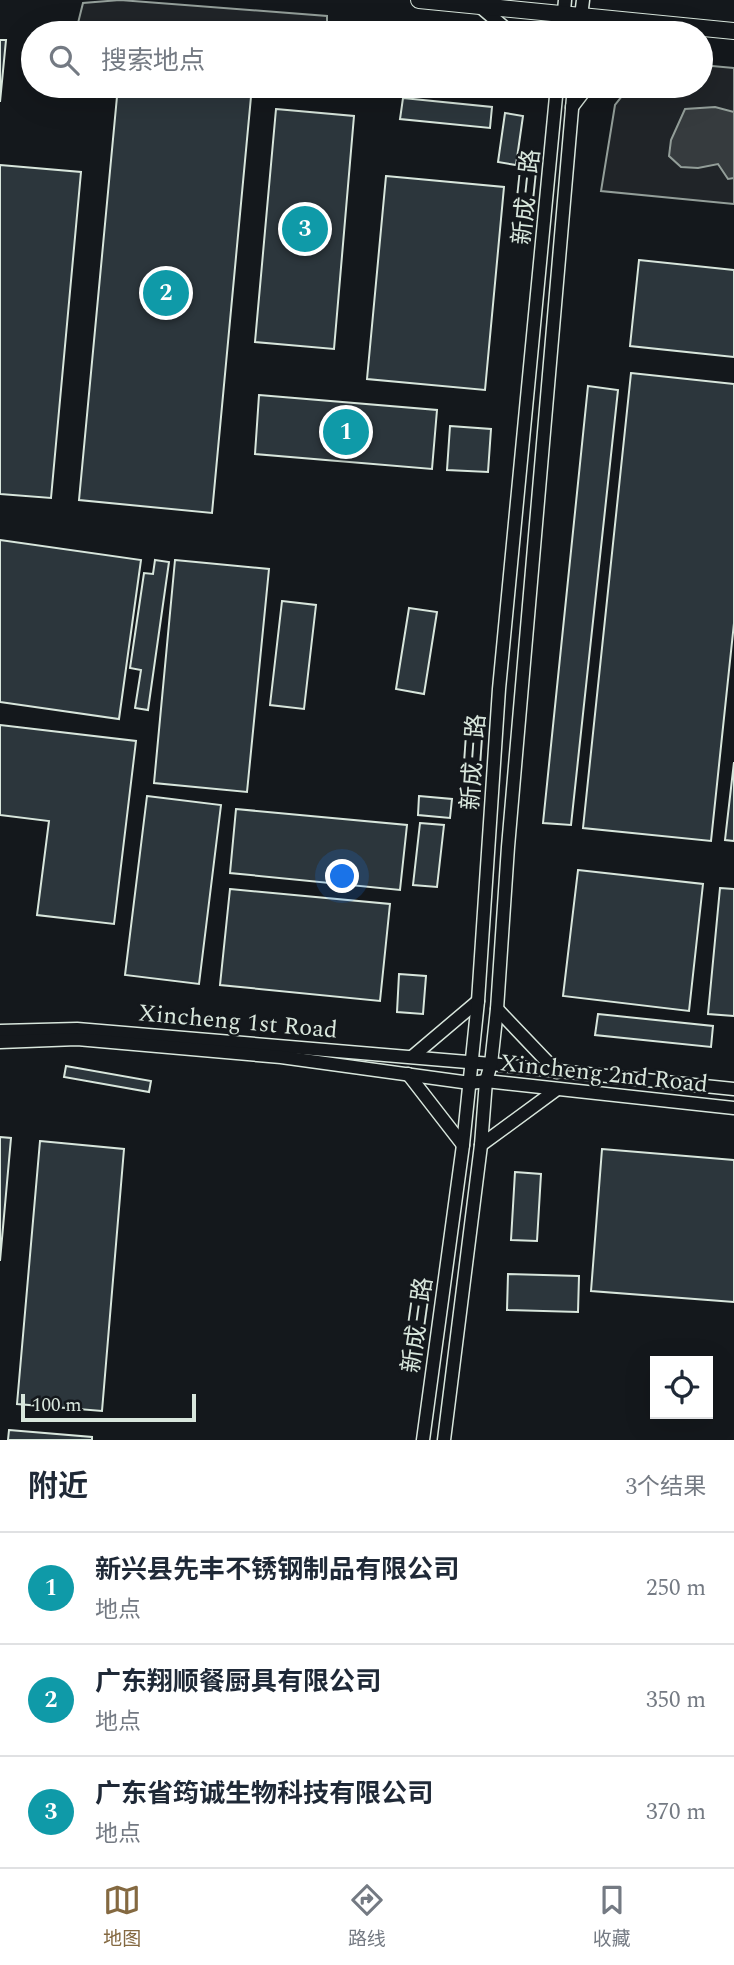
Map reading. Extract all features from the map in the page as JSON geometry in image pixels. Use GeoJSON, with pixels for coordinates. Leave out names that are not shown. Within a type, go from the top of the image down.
{"type":"FeatureCollection","features":[{"type":"Feature","properties":{"kind":"main road"},"geometry":{"type":"LineString","coordinates":[[419,0],[478,5],[582,8],[620,21]]}},
{"type":"Feature","properties":{"kind":"main road"},"geometry":{"type":"LineString","coordinates":[[713,30],[734,31]]}},
{"type":"Feature","properties":{"kind":"street"},"geometry":{"type":"LineString","coordinates":[[478,5],[497,21]]}},
{"type":"Feature","properties":{"kind":"street","name":"新成三路"},"geometry":{"type":"LineString","coordinates":[[423,1440],[470,1083],[499,689],[556,98]]}},
{"type":"Feature","properties":{"kind":"street","name":"新成三路"},"geometry":{"type":"LineString","coordinates":[[444,1440],[481,1145],[486,1081],[491,1064],[497,1009],[508,847],[573,98]]}},
{"type":"Feature","properties":{"kind":"street"},"geometry":{"type":"LineString","coordinates":[[572,108],[579,98]]}},
{"type":"Feature","properties":{"kind":"street"},"geometry":{"type":"LineString","coordinates":[[413,1056],[478,1002]]}},
{"type":"Feature","properties":{"kind":"street"},"geometry":{"type":"LineString","coordinates":[[497,1009],[557,1072]]}},
{"type":"Feature","properties":{"kind":"street","name":"Xincheng 1st Road"},"geometry":{"type":"LineString","coordinates":[[0,1031],[77,1029],[413,1056],[471,1064]]}},
{"type":"Feature","properties":{"kind":"street","name":"Xincheng 1st Road"},"geometry":{"type":"LineString","coordinates":[[0,1042],[77,1039],[281,1057],[470,1083]]}},
{"type":"Feature","properties":{"kind":"street","name":"Xincheng 2nd Road"},"geometry":{"type":"LineString","coordinates":[[471,1064],[734,1089]]}},
{"type":"Feature","properties":{"kind":"street"},"geometry":{"type":"LineString","coordinates":[[408,1074],[463,1145]]}},
{"type":"Feature","properties":{"kind":"street","name":"Xincheng 2nd Road"},"geometry":{"type":"LineString","coordinates":[[470,1083],[486,1081],[734,1108]]}},
{"type":"Feature","properties":{"kind":"street"},"geometry":{"type":"LineString","coordinates":[[481,1145],[556,1090]]}},
{"type":"Feature","properties":{"kind":"shaded area"},"geometry":{"type":"Polygon","coordinates":[[[120,0],[327,16],[327,21],[78,21],[83,3],[120,0]]]}},
{"type":"Feature","properties":{"kind":"shaded area"},"geometry":{"type":"Polygon","coordinates":[[[713,66],[734,68],[734,204],[601,191],[615,105],[621,98],[713,98],[713,66]]]}},
{"type":"Feature","properties":{"kind":"shaded area"},"geometry":{"type":"Polygon","coordinates":[[[715,107],[734,112],[734,178],[728,179],[718,164],[698,168],[681,167],[669,156],[671,140],[685,109],[715,107]]]}},
{"type":"Feature","properties":{"kind":"building"},"geometry":{"type":"Polygon","coordinates":[[[0,40],[6,40],[0,102],[0,40]]]}},
{"type":"Feature","properties":{"kind":"building"},"geometry":{"type":"Polygon","coordinates":[[[117,98],[251,98],[212,513],[79,500],[117,98]]]}},
{"type":"Feature","properties":{"kind":"building"},"geometry":{"type":"Polygon","coordinates":[[[403,98],[492,107],[490,128],[400,119],[403,98]]]}},
{"type":"Feature","properties":{"kind":"building"},"geometry":{"type":"Polygon","coordinates":[[[276,109],[354,116],[334,349],[255,342],[276,109]]]}},
{"type":"Feature","properties":{"kind":"building"},"geometry":{"type":"Polygon","coordinates":[[[505,113],[523,116],[516,165],[498,162],[505,113]]]}},
{"type":"Feature","properties":{"kind":"building"},"geometry":{"type":"Polygon","coordinates":[[[0,165],[81,172],[51,498],[0,494],[0,165]]]}},
{"type":"Feature","properties":{"kind":"building"},"geometry":{"type":"Polygon","coordinates":[[[386,176],[504,187],[485,390],[367,379],[386,176]]]}},
{"type":"Feature","properties":{"kind":"building"},"geometry":{"type":"Polygon","coordinates":[[[639,260],[734,270],[734,357],[630,346],[639,260]]]}},
{"type":"Feature","properties":{"kind":"building"},"geometry":{"type":"Polygon","coordinates":[[[631,373],[734,384],[734,623],[711,841],[583,828],[631,373]]]}},
{"type":"Feature","properties":{"kind":"building"},"geometry":{"type":"Polygon","coordinates":[[[588,386],[618,390],[571,825],[543,823],[588,386]]]}},
{"type":"Feature","properties":{"kind":"building"},"geometry":{"type":"Polygon","coordinates":[[[259,395],[437,410],[432,469],[255,454],[259,395]]]}},
{"type":"Feature","properties":{"kind":"building"},"geometry":{"type":"Polygon","coordinates":[[[450,426],[491,429],[488,472],[447,470],[450,426]]]}},
{"type":"Feature","properties":{"kind":"building"},"geometry":{"type":"Polygon","coordinates":[[[0,540],[141,560],[119,719],[0,702],[0,540]]]}},
{"type":"Feature","properties":{"kind":"building"},"geometry":{"type":"Polygon","coordinates":[[[155,560],[169,562],[148,710],[135,708],[141,670],[130,668],[144,573],[153,574],[155,560]]]}},
{"type":"Feature","properties":{"kind":"building"},"geometry":{"type":"Polygon","coordinates":[[[175,560],[269,569],[247,792],[154,783],[175,560]]]}},
{"type":"Feature","properties":{"kind":"building"},"geometry":{"type":"Polygon","coordinates":[[[282,601],[316,605],[304,709],[270,705],[282,601]]]}},
{"type":"Feature","properties":{"kind":"building"},"geometry":{"type":"Polygon","coordinates":[[[409,608],[437,612],[424,694],[396,689],[409,608]]]}},
{"type":"Feature","properties":{"kind":"building"},"geometry":{"type":"Polygon","coordinates":[[[0,725],[136,741],[114,924],[37,915],[49,821],[0,815],[0,725]]]}},
{"type":"Feature","properties":{"kind":"building"},"geometry":{"type":"Polygon","coordinates":[[[734,762],[734,841],[725,840],[734,762]]]}},
{"type":"Feature","properties":{"kind":"building"},"geometry":{"type":"Polygon","coordinates":[[[147,796],[221,805],[199,984],[125,975],[147,796]]]}},
{"type":"Feature","properties":{"kind":"building"},"geometry":{"type":"Polygon","coordinates":[[[419,796],[452,799],[450,818],[418,815],[419,796]]]}},
{"type":"Feature","properties":{"kind":"building"},"geometry":{"type":"Polygon","coordinates":[[[236,809],[407,825],[400,890],[230,873],[236,809]]]}},
{"type":"Feature","properties":{"kind":"building"},"geometry":{"type":"Polygon","coordinates":[[[420,823],[444,825],[437,887],[413,885],[420,823]]]}},
{"type":"Feature","properties":{"kind":"building"},"geometry":{"type":"Polygon","coordinates":[[[578,870],[703,884],[689,1011],[563,996],[578,870]]]}},
{"type":"Feature","properties":{"kind":"building"},"geometry":{"type":"Polygon","coordinates":[[[720,888],[734,889],[734,1016],[708,1014],[720,888]]]}},
{"type":"Feature","properties":{"kind":"building"},"geometry":{"type":"Polygon","coordinates":[[[230,889],[390,904],[380,1001],[220,985],[230,889]]]}},
{"type":"Feature","properties":{"kind":"building"},"geometry":{"type":"Polygon","coordinates":[[[399,974],[426,976],[423,1014],[397,1012],[399,974]]]}},
{"type":"Feature","properties":{"kind":"building"},"geometry":{"type":"Polygon","coordinates":[[[598,1014],[713,1026],[711,1047],[595,1035],[598,1014]]]}},
{"type":"Feature","properties":{"kind":"building"},"geometry":{"type":"Polygon","coordinates":[[[66,1066],[151,1081],[149,1092],[64,1077],[66,1066]]]}},
{"type":"Feature","properties":{"kind":"building"},"geometry":{"type":"Polygon","coordinates":[[[0,1137],[11,1138],[0,1261],[0,1137]]]}},
{"type":"Feature","properties":{"kind":"building"},"geometry":{"type":"Polygon","coordinates":[[[40,1141],[124,1149],[102,1411],[17,1404],[40,1141]]]}},
{"type":"Feature","properties":{"kind":"building"},"geometry":{"type":"Polygon","coordinates":[[[602,1149],[734,1160],[734,1302],[591,1291],[602,1149]]]}},
{"type":"Feature","properties":{"kind":"building"},"geometry":{"type":"Polygon","coordinates":[[[515,1172],[541,1174],[537,1241],[511,1240],[515,1172]]]}},
{"type":"Feature","properties":{"kind":"building"},"geometry":{"type":"Polygon","coordinates":[[[508,1274],[579,1276],[578,1312],[507,1310],[508,1274]]]}},
{"type":"Feature","properties":{"kind":"building"},"geometry":{"type":"Polygon","coordinates":[[[9,1430],[92,1437],[92,1440],[8,1440],[9,1430]]]}},
{"type":"Feature","properties":{"kind":"place","name":"广东省筠诚生物科技有限公司"},"geometry":{"type":"Point","coordinates":[305,229]}},
{"type":"Feature","properties":{"kind":"place","name":"广东翔顺餐厨具有限公司"},"geometry":{"type":"Point","coordinates":[166,293]}},
{"type":"Feature","properties":{"kind":"place","name":"新兴县先丰不锈钢制品有限公司"},"geometry":{"type":"Point","coordinates":[346,432]}}]}
